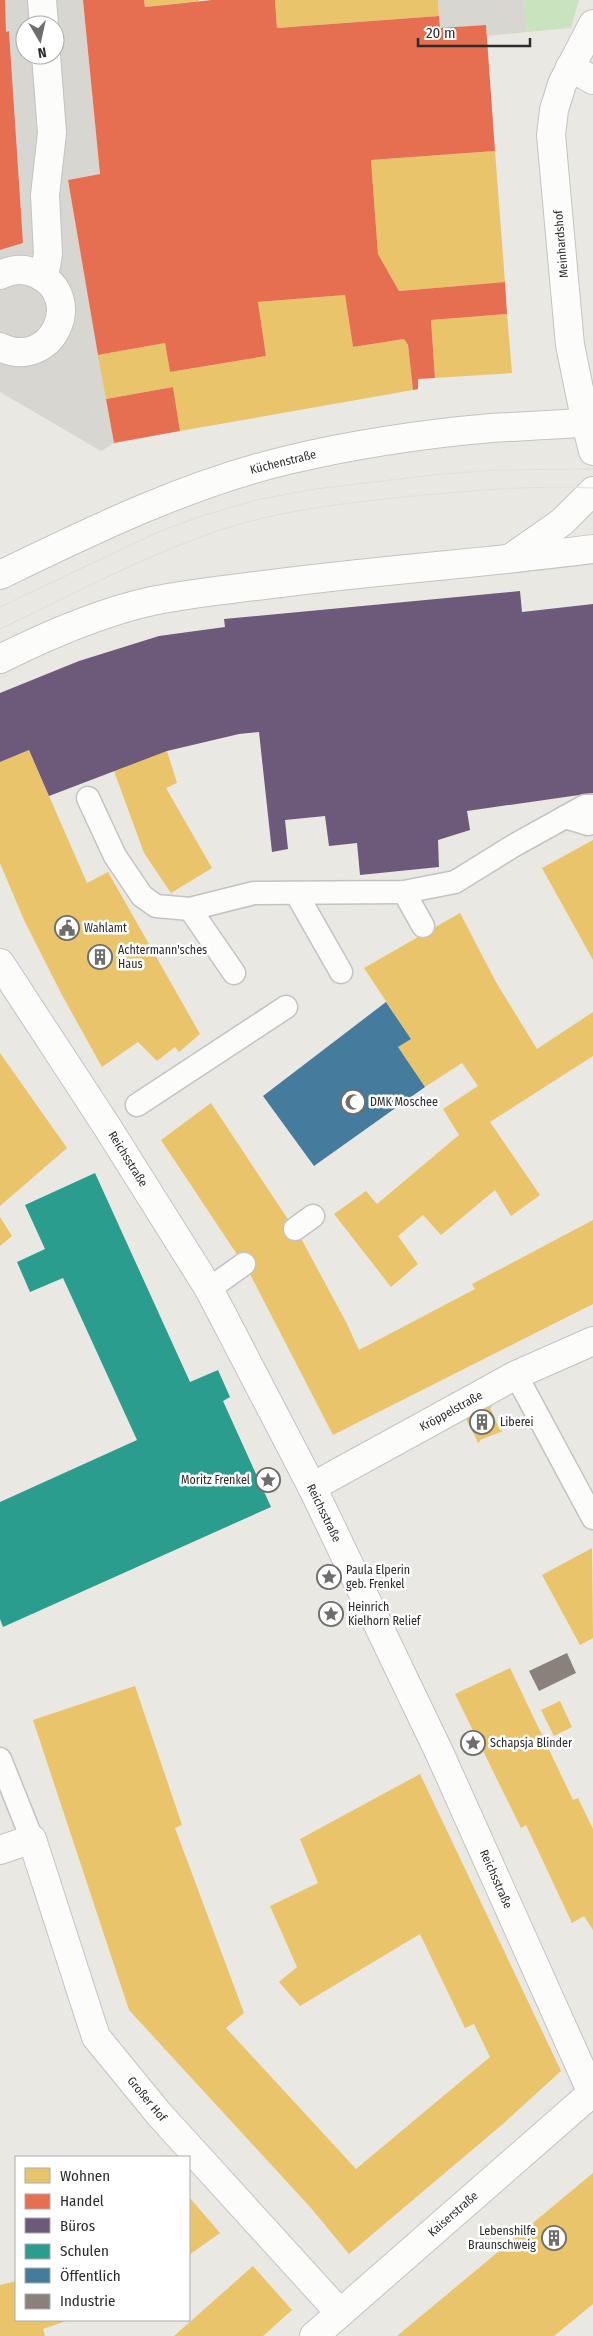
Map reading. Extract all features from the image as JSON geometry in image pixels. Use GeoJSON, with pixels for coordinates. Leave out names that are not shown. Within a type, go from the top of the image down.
{"type":"FeatureCollection","features":[{"type":"Feature","properties":{"kind":"street"},"geometry":{"type":"LineString","coordinates":[[42,0],[43,15]]}},
{"type":"Feature","properties":{"kind":"street","name":"Meinhardshof"},"geometry":{"type":"LineString","coordinates":[[593,24],[586,41],[582,73],[558,97],[551,136],[570,345],[589,422],[593,451]]}},
{"type":"Feature","properties":{"kind":"street"},"geometry":{"type":"LineString","coordinates":[[44,277],[48,254],[44,195],[52,133],[47,65]]}},
{"type":"Feature","properties":{"kind":"street"},"geometry":{"type":"LineString","coordinates":[[0,275],[8,271],[21,269],[44,277],[54,288],[60,302],[61,317],[57,330],[48,342],[36,349],[23,352],[8,351],[0,347]]}},
{"type":"Feature","properties":{"kind":"street","name":"Küchenstraße"},"geometry":{"type":"LineString","coordinates":[[0,575],[165,500],[241,472],[336,450],[430,435],[491,428],[589,422]]}},
{"type":"Feature","properties":{"kind":"street"},"geometry":{"type":"LineString","coordinates":[[509,559],[562,522],[593,491]]}},
{"type":"Feature","properties":{"kind":"street"},"geometry":{"type":"LineString","coordinates":[[0,659],[107,614],[151,601],[203,592],[358,573],[593,549]]}},
{"type":"Feature","properties":{"kind":"street","name":"Reichsstraße"},"geometry":{"type":"LineString","coordinates":[[1,967],[106,1125],[209,1289],[312,1487],[439,1752],[593,2093]]}},
{"type":"Feature","properties":{"kind":"street","name":"Kröppelstraße"},"geometry":{"type":"LineString","coordinates":[[312,1487],[516,1375],[593,1341]]}},
{"type":"Feature","properties":{"kind":"street"},"geometry":{"type":"LineString","coordinates":[[0,1850],[32,1839]]}},
{"type":"Feature","properties":{"kind":"street","name":"Großer Hof"},"geometry":{"type":"LineString","coordinates":[[32,1839],[96,2037],[159,2114],[340,2313]]}},
{"type":"Feature","properties":{"kind":"street","name":"Kaiserstraße"},"geometry":{"type":"LineString","coordinates":[[314,2336],[593,2093]]}},
{"type":"Feature","properties":{"kind":"lane"},"geometry":{"type":"LineString","coordinates":[[88,798],[115,856],[142,896],[156,906],[190,909],[254,893],[404,892],[454,882],[512,846],[585,806],[593,806]]}},
{"type":"Feature","properties":{"kind":"lane"},"geometry":{"type":"LineString","coordinates":[[565,817],[588,824],[593,822]]}},
{"type":"Feature","properties":{"kind":"lane"},"geometry":{"type":"LineString","coordinates":[[404,892],[423,926]]}},
{"type":"Feature","properties":{"kind":"lane"},"geometry":{"type":"LineString","coordinates":[[296,893],[341,972]]}},
{"type":"Feature","properties":{"kind":"lane"},"geometry":{"type":"LineString","coordinates":[[190,909],[234,973]]}},
{"type":"Feature","properties":{"kind":"lane"},"geometry":{"type":"LineString","coordinates":[[137,1105],[286,1007]]}},
{"type":"Feature","properties":{"kind":"lane"},"geometry":{"type":"LineString","coordinates":[[295,1230],[313,1216]]}},
{"type":"Feature","properties":{"kind":"lane"},"geometry":{"type":"LineString","coordinates":[[209,1289],[244,1264]]}},
{"type":"Feature","properties":{"kind":"lane"},"geometry":{"type":"LineString","coordinates":[[516,1375],[593,1518]]}},
{"type":"Feature","properties":{"kind":"lane"},"geometry":{"type":"LineString","coordinates":[[0,1759],[32,1839]]}},
{"type":"Feature","properties":{"kind":"green space"},"geometry":{"type":"Polygon","coordinates":[[[524,0],[579,0],[571,28],[527,32],[524,0]]]}},
{"type":"Feature","properties":{"kind":"shaded area"},"geometry":{"type":"Polygon","coordinates":[[[5,0],[83,0],[100,174],[68,180],[114,443],[101,451],[0,392],[0,250],[23,243],[9,32],[6,32],[5,0]]]}},
{"type":"Feature","properties":{"kind":"shaded area"},"geometry":{"type":"Polygon","coordinates":[[[438,0],[524,0],[527,32],[487,36],[486,25],[440,28],[438,0]]]}},
{"type":"Feature","properties":{"kind":"building: Wohnen"},"geometry":{"type":"Polygon","coordinates":[[[144,0],[199,0],[199,1],[145,7],[144,0]]]}},
{"type":"Feature","properties":{"kind":"building: Wohnen"},"geometry":{"type":"Polygon","coordinates":[[[275,0],[438,0],[439,16],[277,28],[275,0]]]}},
{"type":"Feature","properties":{"kind":"building: Wohnen"},"geometry":{"type":"Polygon","coordinates":[[[495,151],[505,282],[399,291],[378,254],[371,160],[495,151]]]}},
{"type":"Feature","properties":{"kind":"building: Wohnen"},"geometry":{"type":"Polygon","coordinates":[[[345,295],[353,347],[404,339],[408,345],[413,390],[180,431],[173,387],[106,399],[98,355],[165,343],[170,372],[266,356],[258,302],[345,295]]]}},
{"type":"Feature","properties":{"kind":"building: Wohnen"},"geometry":{"type":"Polygon","coordinates":[[[507,314],[512,373],[435,378],[431,320],[507,314]]]}},
{"type":"Feature","properties":{"kind":"building: Wohnen","name":"Achtermann'sches Haus"},"geometry":{"type":"Polygon","coordinates":[[[29,750],[87,883],[108,872],[200,1034],[179,1052],[175,1047],[157,1061],[138,1042],[102,1067],[62,995],[24,920],[0,863],[0,762],[29,750]]]}},
{"type":"Feature","properties":{"kind":"building: Wohnen"},"geometry":{"type":"Polygon","coordinates":[[[167,751],[177,783],[166,788],[212,868],[171,893],[144,853],[114,771],[167,751]]]}},
{"type":"Feature","properties":{"kind":"building: Wohnen"},"geometry":{"type":"Polygon","coordinates":[[[593,840],[593,960],[542,868],[593,840]]]}},
{"type":"Feature","properties":{"kind":"building: Wohnen"},"geometry":{"type":"Polygon","coordinates":[[[460,913],[496,982],[537,1049],[593,1012],[593,1056],[490,1122],[540,1195],[511,1216],[495,1190],[441,1235],[423,1215],[398,1236],[418,1264],[391,1287],[334,1214],[366,1191],[377,1204],[459,1135],[443,1109],[478,1086],[462,1063],[425,1087],[398,1047],[411,1039],[364,968],[460,913]]]}},
{"type":"Feature","properties":{"kind":"building: Wohnen"},"geometry":{"type":"Polygon","coordinates":[[[0,1053],[67,1148],[0,1206],[0,1053]]]}},
{"type":"Feature","properties":{"kind":"building: Wohnen"},"geometry":{"type":"Polygon","coordinates":[[[211,1103],[303,1242],[359,1350],[475,1289],[472,1284],[593,1220],[593,1304],[333,1435],[250,1274],[161,1140],[211,1103]]]}},
{"type":"Feature","properties":{"kind":"building: Wohnen"},"geometry":{"type":"Polygon","coordinates":[[[0,1217],[12,1236],[0,1246],[0,1217]]]}},
{"type":"Feature","properties":{"kind":"building: Wohnen","name":"Liberei"},"geometry":{"type":"Polygon","coordinates":[[[491,1405],[492,1407],[490,1408],[500,1430],[503,1431],[480,1440],[479,1443],[466,1419],[463,1418],[491,1405]]]}},
{"type":"Feature","properties":{"kind":"building: Wohnen"},"geometry":{"type":"Polygon","coordinates":[[[592,1548],[593,1638],[580,1645],[542,1575],[592,1548]]]}},
{"type":"Feature","properties":{"kind":"building: Wohnen"},"geometry":{"type":"Polygon","coordinates":[[[510,1668],[573,1800],[578,1798],[593,1829],[593,1930],[584,1916],[572,1923],[526,1825],[521,1828],[455,1694],[510,1668]]]}},
{"type":"Feature","properties":{"kind":"building: Wohnen"},"geometry":{"type":"Polygon","coordinates":[[[135,1686],[182,1825],[175,1828],[244,2013],[226,2028],[356,2169],[490,2057],[474,2024],[465,2028],[420,1934],[300,2006],[279,1982],[297,1967],[270,1906],[318,1883],[300,1839],[420,1774],[561,2071],[504,2123],[349,2254],[311,2208],[129,2010],[33,1720],[135,1686]]]}},
{"type":"Feature","properties":{"kind":"building: Wohnen"},"geometry":{"type":"Polygon","coordinates":[[[560,1701],[572,1727],[554,1736],[541,1710],[560,1701]]]}},
{"type":"Feature","properties":{"kind":"building: Wohnen","name":"Lebenshilfe Braunschweig"},"geometry":{"type":"Polygon","coordinates":[[[593,2173],[593,2304],[554,2336],[397,2336],[593,2173]]]}},
{"type":"Feature","properties":{"kind":"building: Wohnen"},"geometry":{"type":"Polygon","coordinates":[[[190,2198],[220,2233],[190,2254],[190,2198]]]}},
{"type":"Feature","properties":{"kind":"building: Wohnen"},"geometry":{"type":"Polygon","coordinates":[[[253,2266],[292,2310],[263,2336],[174,2336],[253,2266]]]}},
{"type":"Feature","properties":{"kind":"building: Wohnen"},"geometry":{"type":"Polygon","coordinates":[[[15,2281],[15,2321],[66,2321],[43,2329],[45,2336],[0,2336],[0,2285],[15,2281]]]}},
{"type":"Feature","properties":{"kind":"building: Handel"},"geometry":{"type":"Polygon","coordinates":[[[0,0],[5,0],[6,32],[9,31],[23,243],[0,250],[0,0]]]}},
{"type":"Feature","properties":{"kind":"building: Handel"},"geometry":{"type":"Polygon","coordinates":[[[83,0],[144,0],[145,7],[212,0],[275,0],[277,28],[439,16],[440,28],[486,25],[495,151],[371,160],[378,254],[399,291],[505,282],[507,314],[431,320],[435,378],[418,379],[418,389],[413,390],[408,345],[404,339],[353,347],[345,295],[258,302],[266,356],[170,372],[165,343],[98,355],[68,180],[100,174],[83,0]]]}},
{"type":"Feature","properties":{"kind":"building: Handel"},"geometry":{"type":"Polygon","coordinates":[[[173,387],[180,431],[114,443],[106,399],[173,387]]]}},
{"type":"Feature","properties":{"kind":"building: Büros"},"geometry":{"type":"Polygon","coordinates":[[[520,591],[522,612],[593,604],[593,793],[467,811],[470,830],[438,840],[439,867],[360,875],[357,843],[329,846],[325,816],[285,820],[288,849],[272,852],[259,732],[239,734],[167,751],[49,796],[29,750],[0,762],[0,693],[79,661],[159,636],[225,627],[224,619],[520,591]]]}},
{"type":"Feature","properties":{"kind":"building: Schulen"},"geometry":{"type":"Polygon","coordinates":[[[95,1173],[190,1382],[218,1370],[230,1397],[223,1401],[271,1507],[3,1627],[0,1619],[0,1502],[137,1440],[63,1278],[30,1292],[17,1262],[45,1249],[25,1205],[95,1173]]]}},
{"type":"Feature","properties":{"kind":"building: Öffentlich"},"geometry":{"type":"Polygon","coordinates":[[[386,1002],[411,1039],[398,1047],[425,1087],[314,1166],[263,1096],[386,1002]]]}},
{"type":"Feature","properties":{"kind":"building: Industrie"},"geometry":{"type":"Polygon","coordinates":[[[567,1653],[576,1673],[539,1691],[529,1671],[567,1653]]]}},
{"type":"Feature","properties":{"kind":"tram line"},"geometry":{"type":"LineString","coordinates":[[0,607],[156,533],[201,516],[256,500],[315,489],[433,475],[495,470],[593,469]]}},
{"type":"Feature","properties":{"kind":"tram line"},"geometry":{"type":"LineString","coordinates":[[0,629],[100,580],[177,546],[228,528],[277,515],[328,506],[404,497],[522,488],[593,488]]}},
{"type":"Feature","properties":{"kind":"place","name":"Wahlamt"},"geometry":{"type":"Point","coordinates":[67,928]}},
{"type":"Feature","properties":{"kind":"place","name":"Achtermann'sches Haus"},"geometry":{"type":"Point","coordinates":[100,957]}},
{"type":"Feature","properties":{"kind":"place","name":"DMK Moschee"},"geometry":{"type":"Point","coordinates":[353,1102]}},
{"type":"Feature","properties":{"kind":"place","name":"Liberei"},"geometry":{"type":"Point","coordinates":[482,1422]}},
{"type":"Feature","properties":{"kind":"place","name":"Moritz Frenkel"},"geometry":{"type":"Point","coordinates":[268,1480]}},
{"type":"Feature","properties":{"kind":"place","name":"Paula Elperin geb. Frenkel"},"geometry":{"type":"Point","coordinates":[329,1577]}},
{"type":"Feature","properties":{"kind":"place","name":"Heinrich Kielhorn Relief"},"geometry":{"type":"Point","coordinates":[331,1614]}},
{"type":"Feature","properties":{"kind":"place","name":"Schapsja Blinder"},"geometry":{"type":"Point","coordinates":[473,1743]}},
{"type":"Feature","properties":{"kind":"place","name":"Lebenshilfe Braunschweig"},"geometry":{"type":"Point","coordinates":[554,2238]}}]}
